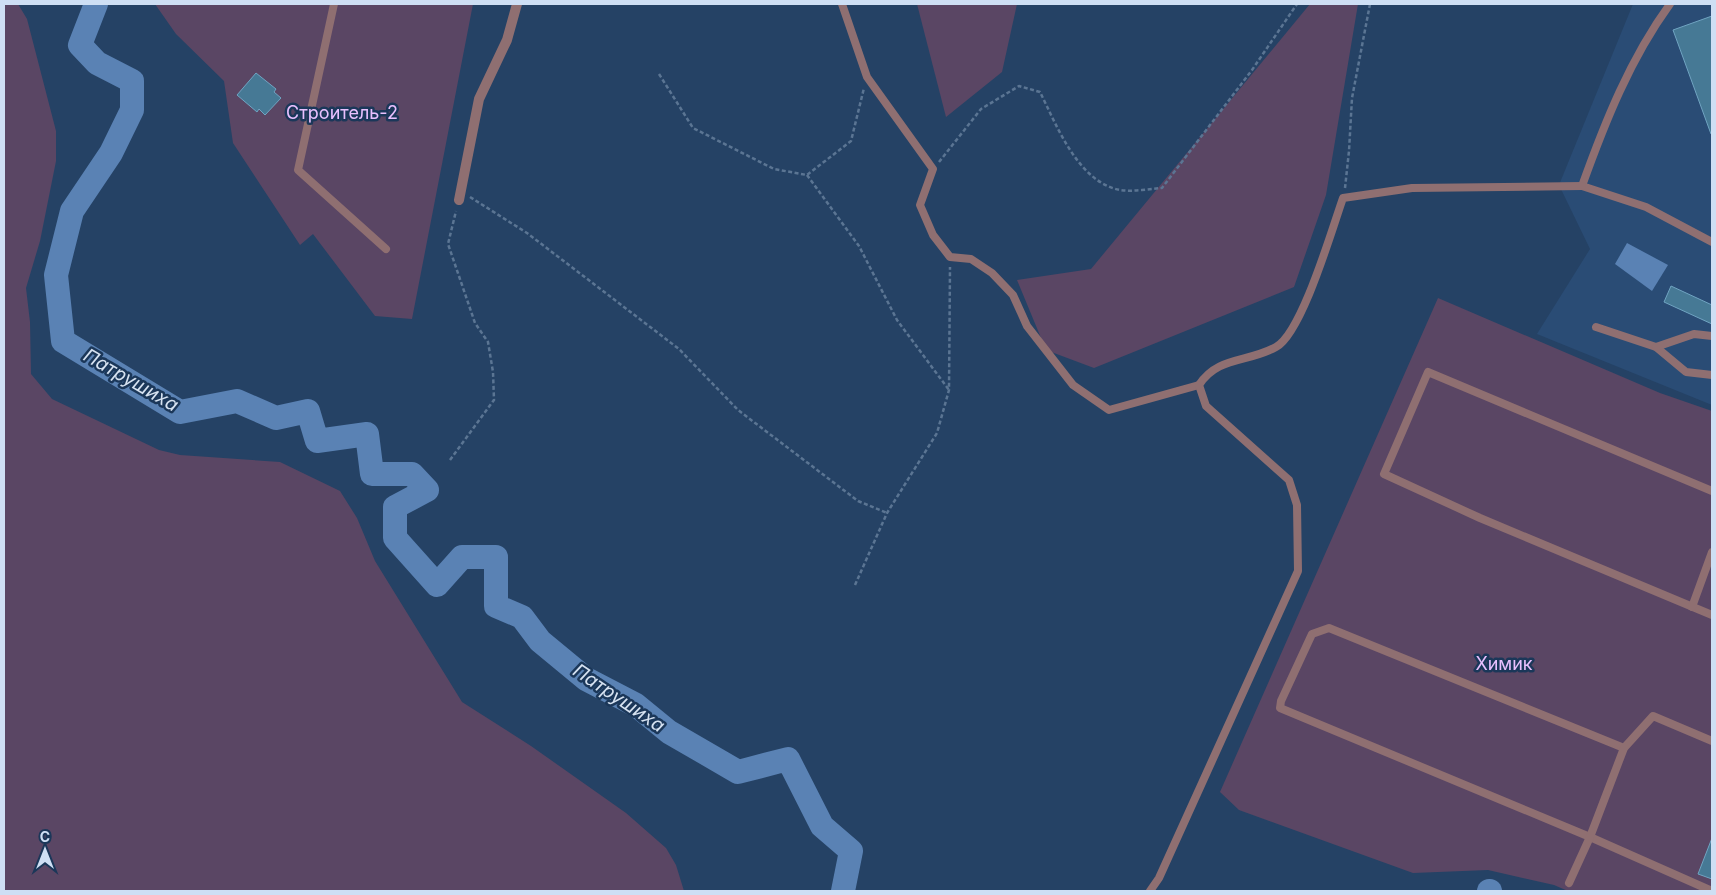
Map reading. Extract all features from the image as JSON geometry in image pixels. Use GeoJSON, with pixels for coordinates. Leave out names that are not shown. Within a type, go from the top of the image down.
{"type":"FeatureCollection","features":[{"type":"Feature","properties":{"kind":"street"},"geometry":{"type":"LineString","coordinates":[[460,196],[479,100],[507,40],[517,4]]}},
{"type":"Feature","properties":{"kind":"lane"},"geometry":{"type":"LineString","coordinates":[[334,4],[298,170],[386,250]]}},
{"type":"Feature","properties":{"kind":"lane"},"geometry":{"type":"LineString","coordinates":[[842,4],[867,77],[933,168],[920,205],[933,235],[950,257],[970,259],[992,273],[1013,295],[1027,326],[1073,385],[1109,410],[1199,385],[1207,373],[1223,364],[1242,361],[1278,347],[1297,321],[1344,198],[1412,188],[1582,186],[1646,207],[1712,242]]}},
{"type":"Feature","properties":{"kind":"lane"},"geometry":{"type":"LineString","coordinates":[[1582,186],[1607,116],[1653,27],[1670,4]]}},
{"type":"Feature","properties":{"kind":"lane"},"geometry":{"type":"LineString","coordinates":[[1596,327],[1656,347],[1686,372],[1712,375]]}},
{"type":"Feature","properties":{"kind":"lane"},"geometry":{"type":"LineString","coordinates":[[1656,347],[1694,334],[1712,336]]}},
{"type":"Feature","properties":{"kind":"lane"},"geometry":{"type":"LineString","coordinates":[[1712,491],[1428,372],[1384,474],[1480,518],[1712,615]]}},
{"type":"Feature","properties":{"kind":"lane"},"geometry":{"type":"LineString","coordinates":[[1150,891],[1159,878],[1298,570],[1297,505],[1289,480],[1206,406],[1199,385]]}},
{"type":"Feature","properties":{"kind":"lane"},"geometry":{"type":"LineString","coordinates":[[1692,607],[1712,552]]}},
{"type":"Feature","properties":{"kind":"lane"},"geometry":{"type":"LineString","coordinates":[[1624,748],[1329,628],[1312,634],[1281,701],[1280,708],[1590,837],[1712,891]]}},
{"type":"Feature","properties":{"kind":"lane"},"geometry":{"type":"LineString","coordinates":[[1569,883],[1590,837],[1624,748],[1653,716],[1712,741]]}},
{"type":"Feature","properties":{"kind":"path"},"geometry":{"type":"LineString","coordinates":[[933,168],[981,109],[1020,86],[1040,92],[1062,137],[1087,174],[1119,190],[1162,188],[1252,70],[1297,4]]}},
{"type":"Feature","properties":{"kind":"path"},"geometry":{"type":"LineString","coordinates":[[1344,198],[1352,98],[1370,4]]}},
{"type":"Feature","properties":{"kind":"path"},"geometry":{"type":"LineString","coordinates":[[659,74],[693,128],[774,169],[808,175],[860,246],[897,320],[948,390]]}},
{"type":"Feature","properties":{"kind":"path"},"geometry":{"type":"LineString","coordinates":[[808,175],[851,141],[867,77]]}},
{"type":"Feature","properties":{"kind":"path"},"geometry":{"type":"LineString","coordinates":[[450,460],[494,400],[493,372],[488,342],[475,323],[448,244],[460,196],[527,233],[679,349],[738,410],[858,501],[887,513]]}},
{"type":"Feature","properties":{"kind":"path"},"geometry":{"type":"LineString","coordinates":[[855,586],[887,513],[937,433],[948,390],[950,257]]}},
{"type":"Feature","properties":{"kind":"shaded area"},"geometry":{"type":"Polygon","coordinates":[[[1633,4],[1712,4],[1712,405],[1537,334],[1590,249],[1559,185],[1633,4]]]}},
{"type":"Feature","properties":{"kind":"shaded area"},"geometry":{"type":"Polygon","coordinates":[[[1627,243],[1668,265],[1652,291],[1615,264],[1627,243]]]}},
{"type":"Feature","properties":{"kind":"green space"},"geometry":{"type":"Polygon","coordinates":[[[4,4],[18,4],[27,19],[56,131],[56,161],[40,241],[26,288],[30,322],[31,374],[52,399],[159,450],[180,455],[280,462],[340,491],[357,518],[375,561],[462,702],[531,746],[626,813],[666,848],[676,865],[684,891],[4,891],[4,4]]]}},
{"type":"Feature","properties":{"kind":"green space","name":"Строитель-2"},"geometry":{"type":"Polygon","coordinates":[[[155,4],[473,4],[412,319],[375,316],[313,234],[300,245],[233,143],[224,81],[176,34],[155,4]]]}},
{"type":"Feature","properties":{"kind":"green space"},"geometry":{"type":"Polygon","coordinates":[[[917,4],[1017,4],[1002,72],[946,117],[917,4]]]}},
{"type":"Feature","properties":{"kind":"green space"},"geometry":{"type":"Polygon","coordinates":[[[1310,4],[1358,4],[1326,195],[1294,287],[1094,368],[1046,350],[1017,280],[1091,269],[1310,4]]]}},
{"type":"Feature","properties":{"kind":"green space","name":"Химик"},"geometry":{"type":"Polygon","coordinates":[[[1438,298],[1660,393],[1712,411],[1712,891],[1568,891],[1554,885],[1488,870],[1413,873],[1239,810],[1220,792],[1438,298]]]}},
{"type":"Feature","properties":{"kind":"building"},"geometry":{"type":"Polygon","coordinates":[[[1712,16],[1712,134],[1711,134],[1673,30],[1712,16]]]}},
{"type":"Feature","properties":{"kind":"building"},"geometry":{"type":"Polygon","coordinates":[[[256,73],[276,89],[274,92],[281,98],[265,115],[259,109],[257,112],[237,95],[256,73]]]}},
{"type":"Feature","properties":{"kind":"building"},"geometry":{"type":"Polygon","coordinates":[[[1671,286],[1712,305],[1712,324],[1664,302],[1671,286]]]}},
{"type":"Feature","properties":{"kind":"building"},"geometry":{"type":"Polygon","coordinates":[[[1712,838],[1712,879],[1698,874],[1712,838]]]}},
{"type":"Feature","properties":{"kind":"waterway","name":"Патрушиха"},"geometry":{"type":"LineString","coordinates":[[96,4],[80,45],[97,63],[132,81],[132,110],[111,153],[72,211],[56,275],[63,341],[180,412],[237,401],[276,418],[308,411],[317,441],[367,434],[372,474],[412,474],[427,490],[395,507],[395,538],[437,585],[462,557],[496,557],[496,606],[522,617],[540,641],[586,679],[636,705],[669,732],[738,772],[788,759],[822,826],[851,851],[843,891]]}}]}
